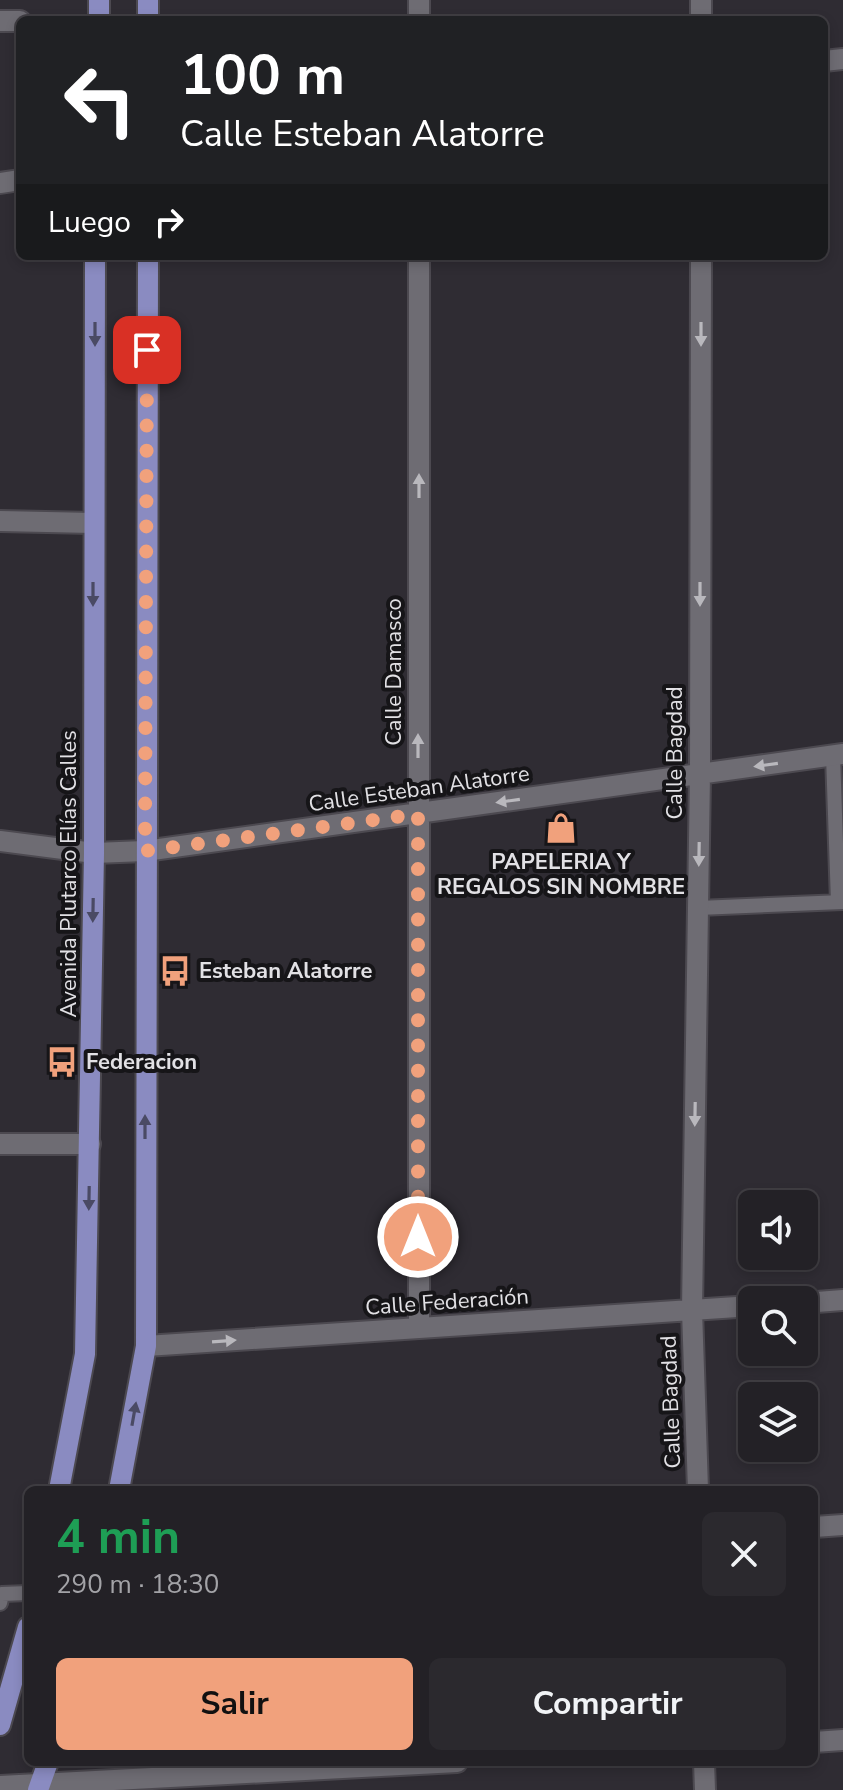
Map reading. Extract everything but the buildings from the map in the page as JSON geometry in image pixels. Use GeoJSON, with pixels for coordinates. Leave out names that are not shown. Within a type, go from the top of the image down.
{"type":"FeatureCollection","features":[{"type":"Feature","properties":{"kind":"main road","name":"Avenida Plutarco Elías Calles"},"geometry":{"type":"LineString","coordinates":[[60,1486],[85,1354],[94,853],[95,260]]}},
{"type":"Feature","properties":{"kind":"main road"},"geometry":{"type":"LineString","coordinates":[[120,1486],[146,1346],[148,260]]}},
{"type":"Feature","properties":{"kind":"main road"},"geometry":{"type":"LineString","coordinates":[[0,1725],[24,1641]]}},
{"type":"Feature","properties":{"kind":"main road"},"geometry":{"type":"LineString","coordinates":[[39,1788],[47,1766]]}},
{"type":"Feature","properties":{"kind":"street","name":"Calle Damasco"},"geometry":{"type":"LineString","coordinates":[[419,260],[419,1328]]}},
{"type":"Feature","properties":{"kind":"street","name":"Calle Bagdad"},"geometry":{"type":"LineString","coordinates":[[698,1486],[692,1310],[700,774],[701,260]]}},
{"type":"Feature","properties":{"kind":"street"},"geometry":{"type":"LineString","coordinates":[[0,521],[93,523]]}},
{"type":"Feature","properties":{"kind":"street","name":"Calle Esteban Alatorre"},"geometry":{"type":"LineString","coordinates":[[0,841],[94,853],[145,851],[838,754]]}},
{"type":"Feature","properties":{"kind":"street"},"geometry":{"type":"LineString","coordinates":[[0,1144],[90,1144]]}},
{"type":"Feature","properties":{"kind":"street"},"geometry":{"type":"LineString","coordinates":[[818,1302],[843,1300]]}},
{"type":"Feature","properties":{"kind":"street","name":"Calle Federación"},"geometry":{"type":"LineString","coordinates":[[146,1346],[738,1307]]}},
{"type":"Feature","properties":{"kind":"street"},"geometry":{"type":"LineString","coordinates":[[818,1527],[843,1525]]}},
{"type":"Feature","properties":{"kind":"street"},"geometry":{"type":"LineString","coordinates":[[818,1742],[843,1740]]}},
{"type":"Feature","properties":{"kind":"street"},"geometry":{"type":"LineString","coordinates":[[0,1786],[39,1788],[160,1777],[378,1766]]}},
{"type":"Feature","properties":{"kind":"street"},"geometry":{"type":"LineString","coordinates":[[704,1766],[705,1790]]}},
{"type":"Feature","properties":{"kind":"lane"},"geometry":{"type":"LineString","coordinates":[[698,908],[841,902],[838,754]]}},
{"type":"Feature","properties":{"kind":"lane"},"geometry":{"type":"LineString","coordinates":[[1,1597],[24,1594]]}},
{"type":"Feature","properties":{"kind":"place","name":"PAPELERIA Y REGALOS SIN NOMBRE"},"geometry":{"type":"Point","coordinates":[561,828]}},
{"type":"Feature","properties":{"kind":"place","name":"Esteban Alatorre"},"geometry":{"type":"Point","coordinates":[175,971]}},
{"type":"Feature","properties":{"kind":"place","name":"Federacion"},"geometry":{"type":"Point","coordinates":[62,1062]}},
{"type":"Feature","properties":{"kind":"route"},"geometry":{"type":"LineString","coordinates":[[147,350],[145,851],[418,814],[418,1237]]}}]}
